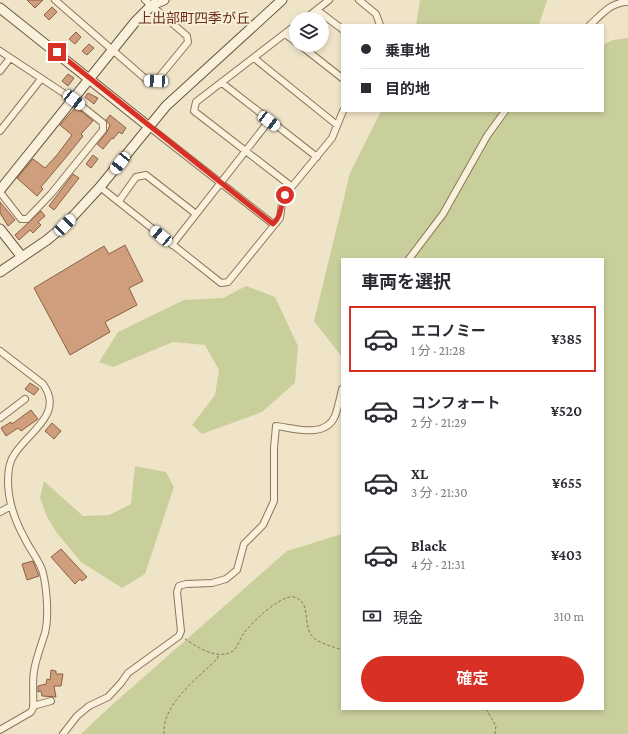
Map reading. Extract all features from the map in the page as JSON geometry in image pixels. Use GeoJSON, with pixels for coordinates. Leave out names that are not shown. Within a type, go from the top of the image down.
{"type":"FeatureCollection","features":[{"type":"Feature","properties":{"kind":"street"},"geometry":{"type":"LineString","coordinates":[[55,0],[148,81],[156,81],[188,42],[188,36],[148,3]]}},
{"type":"Feature","properties":{"kind":"street"},"geometry":{"type":"LineString","coordinates":[[0,51],[74,100],[103,123],[103,130],[51,194],[27,219],[21,219],[0,191],[74,100],[91,79],[148,3],[164,0]]}},
{"type":"Feature","properties":{"kind":"street"},"geometry":{"type":"LineString","coordinates":[[0,272],[65,225],[100,187],[148,126],[181,91],[282,0]]}},
{"type":"Feature","properties":{"kind":"street"},"geometry":{"type":"LineString","coordinates":[[314,12],[329,0]]}},
{"type":"Feature","properties":{"kind":"street"},"geometry":{"type":"LineString","coordinates":[[358,0],[376,14],[380,24]]}},
{"type":"Feature","properties":{"kind":"street"},"geometry":{"type":"LineString","coordinates":[[591,24],[609,7],[621,2],[628,2]]}},
{"type":"Feature","properties":{"kind":"street"},"geometry":{"type":"LineString","coordinates":[[0,8],[273,224]]}},
{"type":"Feature","properties":{"kind":"street"},"geometry":{"type":"LineString","coordinates":[[317,10],[341,28]]}},
{"type":"Feature","properties":{"kind":"street"},"geometry":{"type":"LineString","coordinates":[[289,31],[196,102],[194,111],[291,186]]}},
{"type":"Feature","properties":{"kind":"street"},"geometry":{"type":"LineString","coordinates":[[285,34],[289,37]]}},
{"type":"Feature","properties":{"kind":"street"},"geometry":{"type":"LineString","coordinates":[[309,52],[341,77]]}},
{"type":"Feature","properties":{"kind":"street"},"geometry":{"type":"LineString","coordinates":[[0,71],[10,58]]}},
{"type":"Feature","properties":{"kind":"street"},"geometry":{"type":"LineString","coordinates":[[254,58],[337,125]]}},
{"type":"Feature","properties":{"kind":"street"},"geometry":{"type":"LineString","coordinates":[[0,131],[41,78]]}},
{"type":"Feature","properties":{"kind":"street"},"geometry":{"type":"LineString","coordinates":[[222,83],[317,157]]}},
{"type":"Feature","properties":{"kind":"street"},"geometry":{"type":"LineString","coordinates":[[100,187],[221,283],[228,282],[273,224],[280,218],[282,204],[291,186],[332,138],[343,112]]}},
{"type":"Feature","properties":{"kind":"street"},"geometry":{"type":"LineString","coordinates":[[410,258],[443,214],[487,136],[504,112]]}},
{"type":"Feature","properties":{"kind":"street"},"geometry":{"type":"LineString","coordinates":[[172,245],[269,121]]}},
{"type":"Feature","properties":{"kind":"street"},"geometry":{"type":"LineString","coordinates":[[119,201],[136,177],[146,175],[196,214]]}},
{"type":"Feature","properties":{"kind":"street"},"geometry":{"type":"LineString","coordinates":[[0,229],[22,257]]}},
{"type":"Feature","properties":{"kind":"street"},"geometry":{"type":"LineString","coordinates":[[0,351],[43,384],[48,391],[51,402],[42,422],[13,456],[10,466],[8,490],[11,506],[24,538],[42,571],[46,590],[45,632],[34,673],[34,706],[31,712],[0,730]]}},
{"type":"Feature","properties":{"kind":"street"},"geometry":{"type":"LineString","coordinates":[[63,734],[77,716],[89,706],[108,697],[122,683],[128,673],[179,636],[181,632],[177,592],[179,586],[186,584],[212,583],[232,575],[237,570],[244,544],[263,525],[274,501],[274,448],[276,426],[316,431],[326,427],[334,418],[341,393]]}},
{"type":"Feature","properties":{"kind":"street"},"geometry":{"type":"LineString","coordinates":[[0,418],[25,399]]}},
{"type":"Feature","properties":{"kind":"street"},"geometry":{"type":"LineString","coordinates":[[0,512],[11,506]]}},
{"type":"Feature","properties":{"kind":"street"},"geometry":{"type":"LineString","coordinates":[[34,706],[51,701]]}},
{"type":"Feature","properties":{"kind":"path"},"geometry":{"type":"LineString","coordinates":[[179,636],[206,652],[219,654],[233,651],[244,633],[262,615],[278,602],[290,596],[300,599],[304,604],[310,634],[314,639],[341,650]]}},
{"type":"Feature","properties":{"kind":"path"},"geometry":{"type":"LineString","coordinates":[[164,734],[167,718],[172,707],[217,659],[219,654]]}},
{"type":"Feature","properties":{"kind":"path"},"geometry":{"type":"LineString","coordinates":[[487,710],[496,726],[495,734]]}},
{"type":"Feature","properties":{"kind":"green space"},"geometry":{"type":"Polygon","coordinates":[[[420,0],[547,0],[539,24],[416,24],[420,0]]]}},
{"type":"Feature","properties":{"kind":"green space"},"geometry":{"type":"Polygon","coordinates":[[[628,38],[628,734],[81,734],[287,551],[341,534],[341,710],[604,710],[604,258],[341,258],[341,356],[314,321],[350,173],[380,112],[604,112],[604,44],[613,40],[628,38]]]}},
{"type":"Feature","properties":{"kind":"green space"},"geometry":{"type":"Polygon","coordinates":[[[246,286],[275,297],[298,346],[295,383],[262,412],[202,434],[192,425],[215,395],[219,370],[205,345],[173,342],[113,367],[99,362],[118,332],[184,300],[223,298],[246,286]]]}},
{"type":"Feature","properties":{"kind":"green space"},"geometry":{"type":"Polygon","coordinates":[[[135,466],[166,472],[174,487],[145,574],[122,588],[81,562],[57,533],[47,517],[40,498],[44,481],[83,516],[109,515],[131,504],[135,466]]]}},
{"type":"Feature","properties":{"kind":"building"},"geometry":{"type":"Polygon","coordinates":[[[27,0],[43,0],[35,8],[27,0]]]}},
{"type":"Feature","properties":{"kind":"building"},"geometry":{"type":"Polygon","coordinates":[[[52,7],[57,12],[49,20],[44,15],[52,7]]]}},
{"type":"Feature","properties":{"kind":"building"},"geometry":{"type":"Polygon","coordinates":[[[76,32],[81,37],[75,44],[69,39],[76,32]]]}},
{"type":"Feature","properties":{"kind":"building"},"geometry":{"type":"Polygon","coordinates":[[[89,44],[94,48],[87,55],[82,51],[89,44]]]}},
{"type":"Feature","properties":{"kind":"building"},"geometry":{"type":"Polygon","coordinates":[[[68,74],[74,78],[68,86],[62,81],[68,74]]]}},
{"type":"Feature","properties":{"kind":"building"},"geometry":{"type":"Polygon","coordinates":[[[88,93],[98,98],[94,104],[85,97],[88,93]]]}},
{"type":"Feature","properties":{"kind":"building"},"geometry":{"type":"Polygon","coordinates":[[[76,107],[93,121],[81,134],[83,136],[41,187],[43,189],[37,196],[17,178],[33,159],[45,168],[57,155],[72,135],[60,125],[76,107]]]}},
{"type":"Feature","properties":{"kind":"building"},"geometry":{"type":"Polygon","coordinates":[[[110,115],[126,128],[122,134],[119,132],[113,139],[112,138],[103,149],[97,144],[107,132],[110,125],[106,120],[110,115]]]}},
{"type":"Feature","properties":{"kind":"building"},"geometry":{"type":"Polygon","coordinates":[[[93,155],[98,159],[91,168],[86,164],[93,155]]]}},
{"type":"Feature","properties":{"kind":"building"},"geometry":{"type":"Polygon","coordinates":[[[73,174],[79,178],[54,210],[49,206],[73,174]]]}},
{"type":"Feature","properties":{"kind":"building"},"geometry":{"type":"Polygon","coordinates":[[[0,202],[15,220],[8,226],[0,213],[0,202]]]}},
{"type":"Feature","properties":{"kind":"building"},"geometry":{"type":"Polygon","coordinates":[[[41,211],[45,216],[38,222],[41,225],[33,233],[30,230],[19,240],[15,235],[41,211]]]}},
{"type":"Feature","properties":{"kind":"building"},"geometry":{"type":"Polygon","coordinates":[[[125,245],[143,281],[129,288],[137,305],[105,322],[110,332],[70,355],[34,288],[104,246],[109,254],[125,245]]]}},
{"type":"Feature","properties":{"kind":"building"},"geometry":{"type":"Polygon","coordinates":[[[30,383],[39,389],[34,395],[25,389],[30,383]]]}},
{"type":"Feature","properties":{"kind":"building"},"geometry":{"type":"Polygon","coordinates":[[[31,410],[38,419],[21,431],[18,428],[6,436],[1,428],[11,422],[12,424],[31,410]]]}},
{"type":"Feature","properties":{"kind":"building"},"geometry":{"type":"Polygon","coordinates":[[[52,423],[61,431],[54,439],[45,431],[52,423]]]}},
{"type":"Feature","properties":{"kind":"building"},"geometry":{"type":"Polygon","coordinates":[[[61,549],[87,577],[82,581],[80,579],[75,584],[51,557],[61,549]]]}},
{"type":"Feature","properties":{"kind":"building"},"geometry":{"type":"Polygon","coordinates":[[[33,561],[39,576],[27,580],[22,564],[33,561]]]}},
{"type":"Feature","properties":{"kind":"building"},"geometry":{"type":"Polygon","coordinates":[[[51,670],[56,671],[56,674],[63,674],[61,686],[54,686],[56,697],[42,696],[41,691],[38,692],[38,686],[46,684],[47,679],[50,680],[51,670]]]}},
{"type":"Feature","properties":{"kind":"district","name":"上出部町四季が丘"},"geometry":{"type":"Point","coordinates":[194,18]}},
{"type":"Feature","properties":{"kind":"route"},"geometry":{"type":"LineString","coordinates":[[57,52],[273,224],[280,218],[285,195]]}}]}
